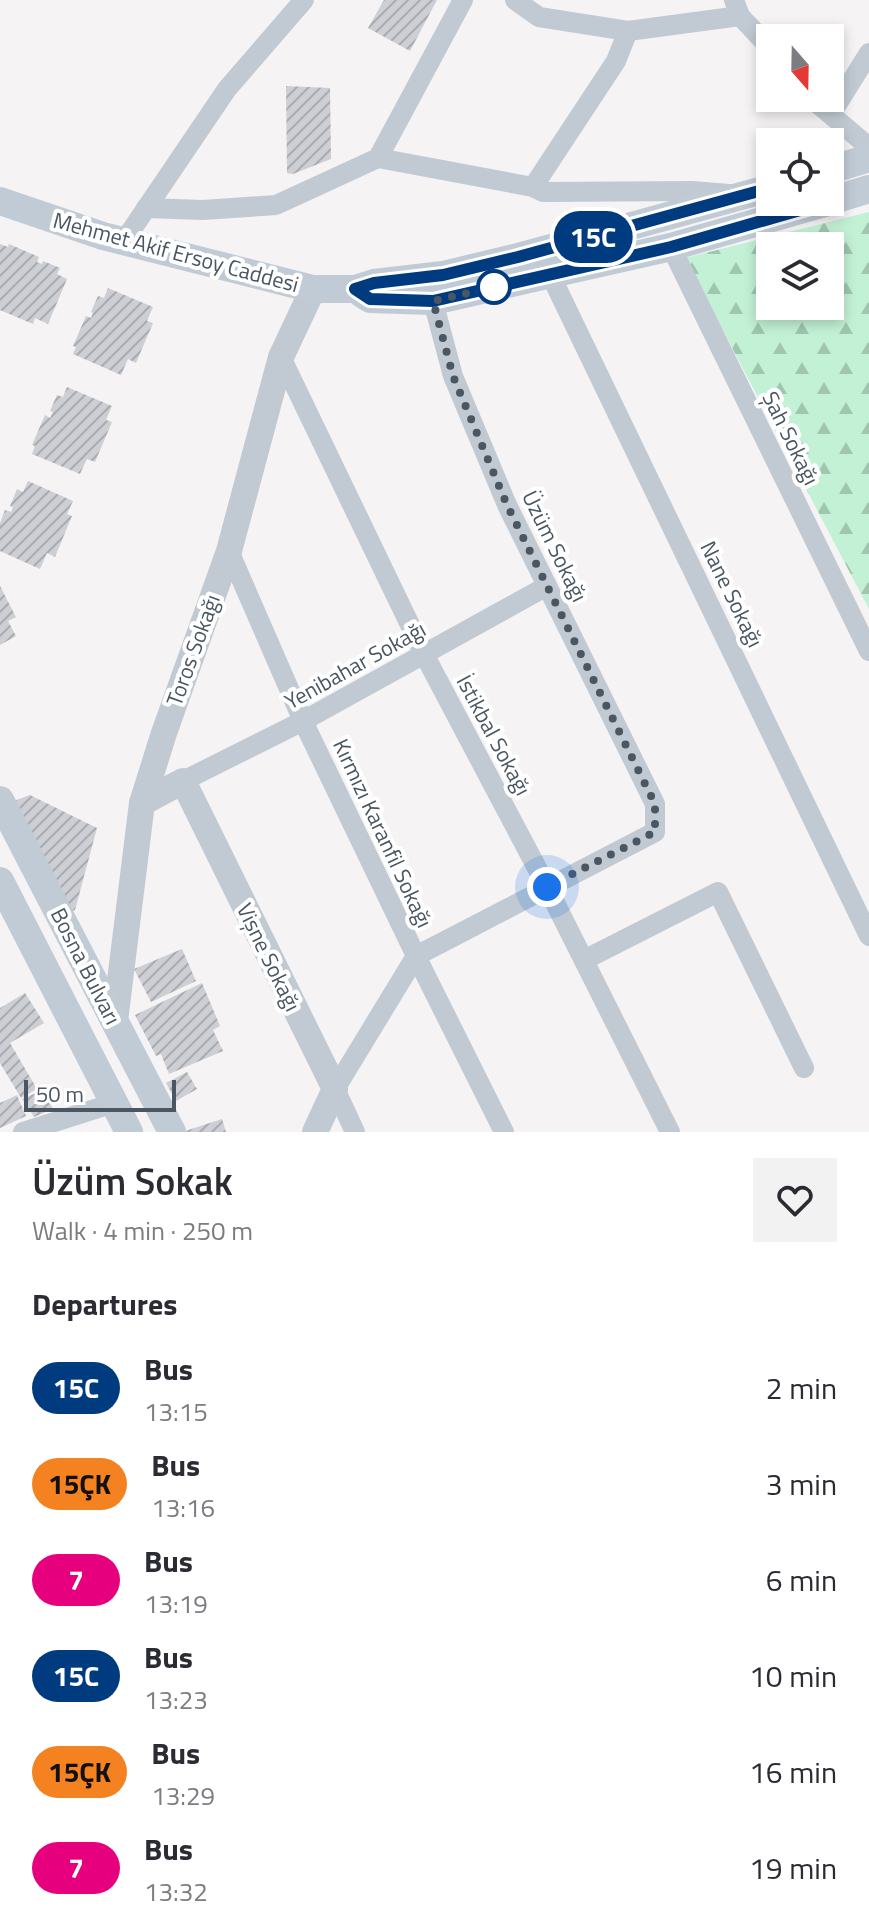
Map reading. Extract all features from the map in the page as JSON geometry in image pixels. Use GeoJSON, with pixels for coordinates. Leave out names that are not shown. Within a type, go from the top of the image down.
{"type":"FeatureCollection","features":[{"type":"Feature","properties":{"kind":"main road"},"geometry":{"type":"LineString","coordinates":[[844,166],[869,158]]}},
{"type":"Feature","properties":{"kind":"main road","name":"Mehmet Akif Ersoy Caddesi"},"geometry":{"type":"LineString","coordinates":[[844,197],[869,189]]}},
{"type":"Feature","properties":{"kind":"main road","name":"Mehmet Akif Ersoy Caddesi"},"geometry":{"type":"LineString","coordinates":[[0,201],[124,241],[313,289],[355,289],[473,268],[756,193]]}},
{"type":"Feature","properties":{"kind":"main road","name":"Mehmet Akif Ersoy Caddesi"},"geometry":{"type":"LineString","coordinates":[[355,289],[370,299],[433,301],[671,247],[780,216]]}},
{"type":"Feature","properties":{"kind":"main road","name":"Bosna Bulvarı"},"geometry":{"type":"LineString","coordinates":[[0,800],[172,1132]]}},
{"type":"Feature","properties":{"kind":"main road","name":"Bosna Bulvarı"},"geometry":{"type":"LineString","coordinates":[[0,881],[129,1132]]}},
{"type":"Feature","properties":{"kind":"street"},"geometry":{"type":"LineString","coordinates":[[124,241],[227,89],[304,0]]}},
{"type":"Feature","properties":{"kind":"street"},"geometry":{"type":"LineString","coordinates":[[378,158],[463,0]]}},
{"type":"Feature","properties":{"kind":"street"},"geometry":{"type":"LineString","coordinates":[[515,0],[539,17],[628,31],[737,8],[756,31]]}},
{"type":"Feature","properties":{"kind":"street"},"geometry":{"type":"LineString","coordinates":[[533,187],[616,61],[628,31]]}},
{"type":"Feature","properties":{"kind":"street"},"geometry":{"type":"LineString","coordinates":[[831,114],[869,53]]}},
{"type":"Feature","properties":{"kind":"street"},"geometry":{"type":"LineString","coordinates":[[828,112],[869,147]]}},
{"type":"Feature","properties":{"kind":"street"},"geometry":{"type":"LineString","coordinates":[[146,208],[203,210],[276,205],[378,158],[533,187],[543,192],[756,192]]}},
{"type":"Feature","properties":{"kind":"street","name":"Şah Sokağı"},"geometry":{"type":"LineString","coordinates":[[671,247],[869,651]]}},
{"type":"Feature","properties":{"kind":"street","name":"Nane Sokağı"},"geometry":{"type":"LineString","coordinates":[[550,274],[869,936]]}},
{"type":"Feature","properties":{"kind":"street","name":"Toros Sokağı"},"geometry":{"type":"LineString","coordinates":[[115,1021],[142,803],[229,551],[281,357],[313,289]]}},
{"type":"Feature","properties":{"kind":"street","name":"Üzüm Sokağı"},"geometry":{"type":"LineString","coordinates":[[433,301],[453,376],[507,505],[655,804],[655,832],[547,887]]}},
{"type":"Feature","properties":{"kind":"street","name":"İstikbal Sokağı"},"geometry":{"type":"LineString","coordinates":[[281,357],[424,654],[547,887],[670,1132]]}},
{"type":"Feature","properties":{"kind":"street","name":"Kırmızı Karanfil Sokağı"},"geometry":{"type":"LineString","coordinates":[[229,551],[303,721],[504,1132]]}},
{"type":"Feature","properties":{"kind":"street","name":"Yenibahar Sokağı"},"geometry":{"type":"LineString","coordinates":[[183,781],[303,721],[547,586]]}},
{"type":"Feature","properties":{"kind":"street"},"geometry":{"type":"LineString","coordinates":[[142,803],[183,781]]}},
{"type":"Feature","properties":{"kind":"street","name":"Vişne Sokağı"},"geometry":{"type":"LineString","coordinates":[[183,781],[355,1132]]}},
{"type":"Feature","properties":{"kind":"street"},"geometry":{"type":"LineString","coordinates":[[315,1132],[335,1089],[416,956],[547,887]]}},
{"type":"Feature","properties":{"kind":"street"},"geometry":{"type":"LineString","coordinates":[[584,960],[718,892],[804,1068]]}},
{"type":"Feature","properties":{"kind":"street"},"geometry":{"type":"LineString","coordinates":[[23,1132],[114,1103]]}},
{"type":"Feature","properties":{"kind":"green space"},"geometry":{"type":"Polygon","coordinates":[[[869,212],[869,609],[685,258],[756,240],[756,320],[844,320],[844,232],[789,232],[869,212]]]}},
{"type":"Feature","properties":{"kind":"building"},"geometry":{"type":"Polygon","coordinates":[[[384,0],[437,0],[410,51],[368,28],[384,0]]]}},
{"type":"Feature","properties":{"kind":"building"},"geometry":{"type":"Polygon","coordinates":[[[286,86],[330,88],[331,159],[293,174],[287,173],[286,86]]]}},
{"type":"Feature","properties":{"kind":"building"},"geometry":{"type":"Polygon","coordinates":[[[0,244],[8,247],[9,244],[39,257],[37,262],[42,264],[43,261],[60,268],[57,274],[67,279],[48,324],[35,318],[33,324],[0,310],[0,244]]]}},
{"type":"Feature","properties":{"kind":"building"},"geometry":{"type":"Polygon","coordinates":[[[108,288],[153,307],[147,321],[153,323],[136,363],[128,359],[121,375],[73,354],[76,347],[73,346],[86,316],[91,318],[98,296],[104,298],[108,288]]]}},
{"type":"Feature","properties":{"kind":"building"},"geometry":{"type":"Polygon","coordinates":[[[67,387],[112,406],[106,420],[112,422],[95,462],[87,459],[80,474],[32,454],[35,446],[32,445],[45,415],[50,418],[57,395],[63,397],[67,387]]]}},
{"type":"Feature","properties":{"kind":"building"},"geometry":{"type":"Polygon","coordinates":[[[28,481],[73,501],[67,514],[72,516],[55,557],[47,553],[40,569],[0,551],[0,523],[5,510],[11,512],[13,507],[10,506],[17,489],[23,492],[28,481]]]}},
{"type":"Feature","properties":{"kind":"building"},"geometry":{"type":"Polygon","coordinates":[[[0,586],[16,617],[8,621],[16,636],[0,645],[0,586]]]}},
{"type":"Feature","properties":{"kind":"building"},"geometry":{"type":"Polygon","coordinates":[[[30,795],[97,828],[75,910],[66,913],[11,802],[30,795]]]}},
{"type":"Feature","properties":{"kind":"building"},"geometry":{"type":"Polygon","coordinates":[[[182,949],[196,981],[151,1002],[134,969],[182,949]]]}},
{"type":"Feature","properties":{"kind":"building"},"geometry":{"type":"Polygon","coordinates":[[[202,983],[220,1026],[213,1030],[223,1051],[169,1074],[161,1054],[156,1056],[135,1015],[202,983]]]}},
{"type":"Feature","properties":{"kind":"building"},"geometry":{"type":"Polygon","coordinates":[[[25,993],[44,1023],[10,1043],[37,1089],[21,1098],[0,1063],[0,1008],[25,993]]]}},
{"type":"Feature","properties":{"kind":"building"},"geometry":{"type":"Polygon","coordinates":[[[187,1072],[197,1089],[176,1101],[166,1083],[187,1072]]]}},
{"type":"Feature","properties":{"kind":"building"},"geometry":{"type":"Polygon","coordinates":[[[43,1090],[53,1109],[34,1117],[22,1099],[43,1090]]]}},
{"type":"Feature","properties":{"kind":"building"},"geometry":{"type":"Polygon","coordinates":[[[17,1095],[26,1116],[0,1128],[0,1103],[17,1095]]]}},
{"type":"Feature","properties":{"kind":"building"},"geometry":{"type":"Polygon","coordinates":[[[222,1119],[226,1132],[185,1132],[185,1131],[222,1119]]]}},
{"type":"Feature","properties":{"kind":"bus line","name":"15C"},"geometry":{"type":"LineString","coordinates":[[756,192],[518,257],[443,275],[374,283],[355,289],[370,299],[433,301],[671,247],[779,216]]}},
{"type":"Feature","properties":{"kind":"route"},"geometry":{"type":"LineString","coordinates":[[494,287],[433,301],[453,376],[507,505],[655,804],[655,832],[547,887]]}}]}
